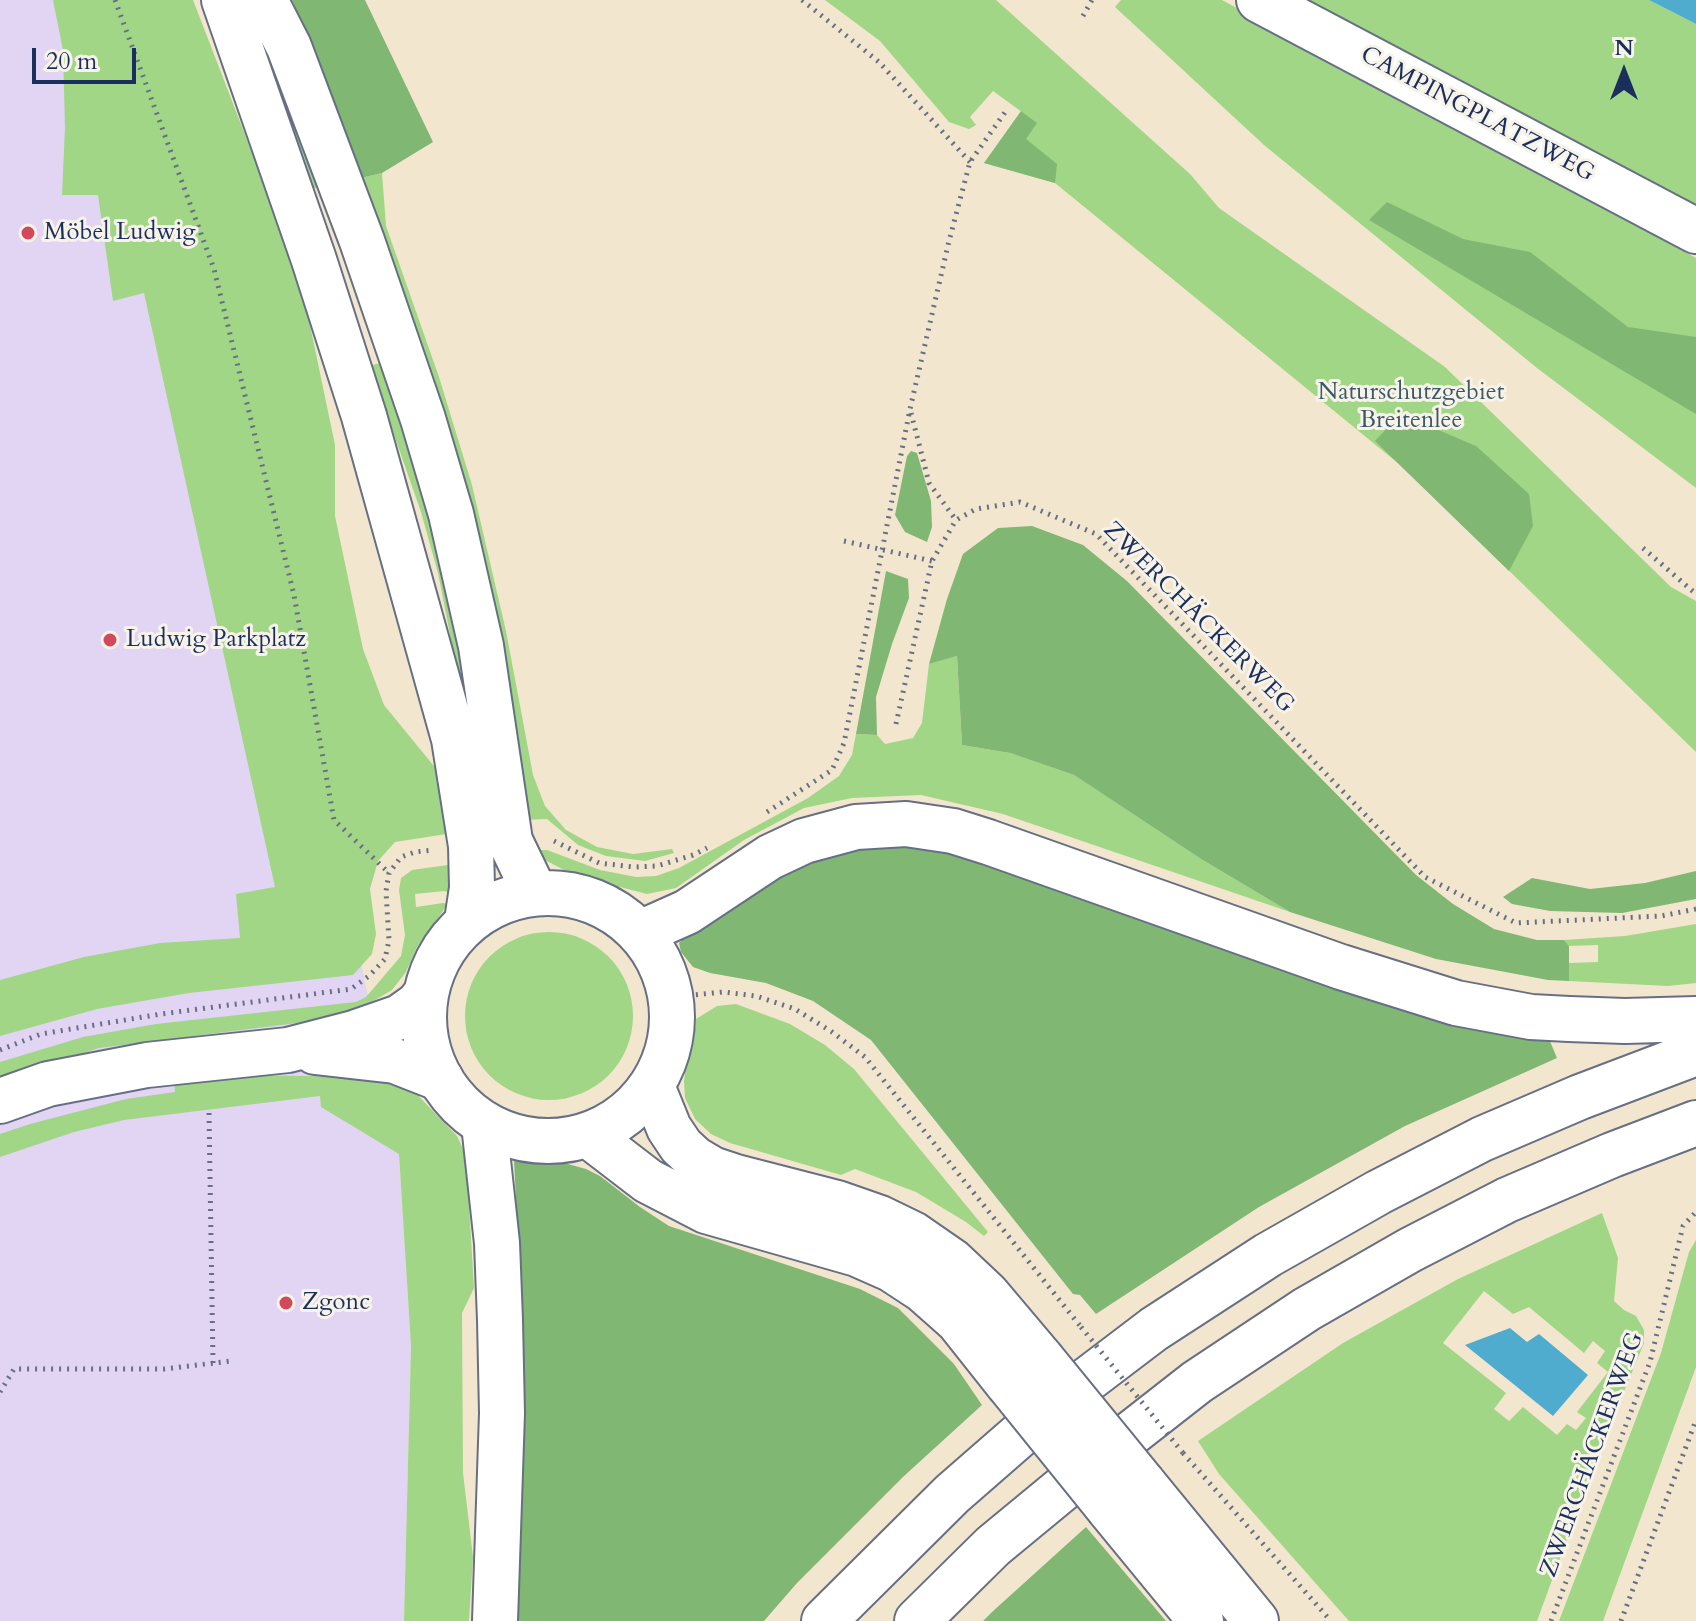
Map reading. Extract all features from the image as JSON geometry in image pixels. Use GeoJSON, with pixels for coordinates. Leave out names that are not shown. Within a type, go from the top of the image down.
{"type":"FeatureCollection","features":[{"type":"Feature","properties":{"kind":"main road"},"geometry":{"type":"LineString","coordinates":[[224,0],[364,416],[454,739],[471,846],[472,888],[467,921]]}},
{"type":"Feature","properties":{"kind":"main road"},"geometry":{"type":"LineString","coordinates":[[265,0],[289,47],[362,241],[423,419],[451,514],[481,646],[510,841],[535,893]]}},
{"type":"Feature","properties":{"kind":"main road","name":"CAMPINGPLATZWEG"},"geometry":{"type":"LineString","coordinates":[[1259,0],[1696,231]]}},
{"type":"Feature","properties":{"kind":"main road"},"geometry":{"type":"LineString","coordinates":[[640,933],[687,912],[770,857],[804,841],[856,827],[906,824],[953,831],[988,842],[1341,967],[1456,1003],[1531,1017],[1625,1021],[1696,1019]]}},
{"type":"Feature","properties":{"kind":"main road"},"geometry":{"type":"LineString","coordinates":[[0,1101],[48,1084],[147,1065],[288,1050],[400,1017],[425,995],[440,954],[467,921],[499,902],[535,893],[574,894],[610,908],[640,933],[661,962],[672,997],[673,1028],[666,1058],[652,1086],[624,1115],[588,1135],[553,1141],[517,1137],[484,1124],[456,1102],[436,1072],[425,1033],[425,995]]}},
{"type":"Feature","properties":{"kind":"main road"},"geometry":{"type":"LineString","coordinates":[[288,1050],[395,1061],[441,1079]]}},
{"type":"Feature","properties":{"kind":"main road"},"geometry":{"type":"LineString","coordinates":[[824,1621],[952,1494],[1054,1405],[1154,1329],[1268,1255],[1379,1192],[1469,1146],[1580,1097],[1696,1053]]}},
{"type":"Feature","properties":{"kind":"main road"},"geometry":{"type":"LineString","coordinates":[[652,1086],[669,1128],[695,1159],[736,1177],[837,1203],[880,1218],[913,1234],[952,1261],[987,1294],[1025,1371],[1126,1496],[1256,1621]]}},
{"type":"Feature","properties":{"kind":"main road"},"geometry":{"type":"LineString","coordinates":[[917,1621],[993,1546],[1096,1461],[1197,1382],[1307,1309],[1410,1250],[1507,1200],[1696,1123]]}},
{"type":"Feature","properties":{"kind":"main road"},"geometry":{"type":"LineString","coordinates":[[484,1124],[497,1243],[501,1335],[502,1413],[495,1621]]}},
{"type":"Feature","properties":{"kind":"main road"},"geometry":{"type":"LineString","coordinates":[[588,1135],[648,1181],[706,1211],[845,1250],[891,1269],[923,1290],[958,1321],[1025,1371]]}},
{"type":"Feature","properties":{"kind":"main road"},"geometry":{"type":"LineString","coordinates":[[1126,1496],[1201,1621]]}},
{"type":"Feature","properties":{"kind":"path"},"geometry":{"type":"LineString","coordinates":[[115,0],[214,269],[294,595],[334,820],[389,873]]}},
{"type":"Feature","properties":{"kind":"path"},"geometry":{"type":"LineString","coordinates":[[802,0],[879,62],[970,162]]}},
{"type":"Feature","properties":{"kind":"path"},"geometry":{"type":"LineString","coordinates":[[1083,16],[1092,0]]}},
{"type":"Feature","properties":{"kind":"path"},"geometry":{"type":"LineString","coordinates":[[757,818],[832,770],[844,743],[910,409],[970,162],[1008,108]]}},
{"type":"Feature","properties":{"kind":"path"},"geometry":{"type":"LineString","coordinates":[[896,724],[932,561],[956,520],[929,483],[910,409]]}},
{"type":"Feature","properties":{"kind":"path","name":"ZWERCHÄCKERWEG"},"geometry":{"type":"LineString","coordinates":[[956,520],[976,509],[1020,502],[1096,534],[1425,877],[1516,923],[1661,916],[1696,909]]}},
{"type":"Feature","properties":{"kind":"path"},"geometry":{"type":"LineString","coordinates":[[844,541],[932,561]]}},
{"type":"Feature","properties":{"kind":"path"},"geometry":{"type":"LineString","coordinates":[[1643,548],[1696,594]]}},
{"type":"Feature","properties":{"kind":"path"},"geometry":{"type":"LineString","coordinates":[[548,838],[599,863],[634,867],[657,866],[693,855],[719,841]]}},
{"type":"Feature","properties":{"kind":"path"},"geometry":{"type":"LineString","coordinates":[[0,1050],[41,1034],[161,1014],[351,989],[385,959],[389,940],[386,891],[389,873],[401,857],[415,852],[445,849]]}},
{"type":"Feature","properties":{"kind":"path"},"geometry":{"type":"LineString","coordinates":[[672,997],[723,992],[756,996],[795,1009],[865,1057],[1183,1453],[1331,1621]]}},
{"type":"Feature","properties":{"kind":"path"},"geometry":{"type":"LineString","coordinates":[[209,1113],[213,1363]]}},
{"type":"Feature","properties":{"kind":"path","name":"ZWERCHÄCKERWEG"},"geometry":{"type":"LineString","coordinates":[[1551,1621],[1650,1362],[1683,1226],[1696,1212]]}},
{"type":"Feature","properties":{"kind":"path"},"geometry":{"type":"LineString","coordinates":[[0,1392],[14,1369],[164,1369],[231,1361]]}},
{"type":"Feature","properties":{"kind":"path"},"geometry":{"type":"LineString","coordinates":[[1621,1621],[1696,1420]]}},
{"type":"Feature","properties":{"kind":"shaded area"},"geometry":{"type":"Polygon","coordinates":[[[0,0],[119,0],[345,881],[399,1154],[411,1346],[404,1621],[0,1621],[0,0]]]}},
{"type":"Feature","properties":{"kind":"green space"},"geometry":{"type":"Polygon","coordinates":[[[53,0],[193,0],[300,277],[335,445],[335,516],[363,649],[384,705],[442,776],[453,833],[395,842],[378,861],[370,889],[376,934],[372,954],[353,975],[189,993],[97,1009],[0,1036],[0,980],[84,957],[160,943],[240,938],[236,894],[275,887],[144,293],[113,301],[98,195],[62,195],[65,128],[63,50],[53,0]]]}},
{"type":"Feature","properties":{"kind":"green space"},"geometry":{"type":"Polygon","coordinates":[[[247,0],[322,186],[312,189],[261,57],[247,0]]]}},
{"type":"Feature","properties":{"kind":"green space"},"geometry":{"type":"Polygon","coordinates":[[[292,0],[365,0],[433,142],[382,173],[361,178],[292,0]]]}},
{"type":"Feature","properties":{"kind":"green space","name":"Naturschutzgebiet Breitenlee"},"geometry":{"type":"Polygon","coordinates":[[[825,0],[996,0],[1190,174],[1219,208],[1445,367],[1671,587],[1696,601],[1696,752],[1399,464],[1055,183],[984,163],[1026,115],[993,91],[970,117],[976,125],[969,129],[949,122],[880,41],[825,0]]]}},
{"type":"Feature","properties":{"kind":"green space","name":"Naturschutzgebiet Breitenlee"},"geometry":{"type":"Polygon","coordinates":[[[1121,0],[1222,0],[1696,258],[1696,488],[1537,368],[1264,145],[1115,7],[1121,0]]]}},
{"type":"Feature","properties":{"kind":"green space"},"geometry":{"type":"Polygon","coordinates":[[[1281,0],[1649,0],[1696,24],[1696,210],[1281,0]]]}},
{"type":"Feature","properties":{"kind":"green space"},"geometry":{"type":"Polygon","coordinates":[[[1021,111],[1037,123],[1026,139],[1057,164],[1055,183],[984,163],[1021,111]]]}},
{"type":"Feature","properties":{"kind":"green space"},"geometry":{"type":"Polygon","coordinates":[[[382,173],[386,226],[439,377],[472,485],[506,631],[533,775],[545,806],[566,830],[597,847],[633,854],[672,849],[674,853],[645,861],[606,856],[578,845],[547,819],[523,820],[512,725],[513,701],[469,501],[443,411],[361,178],[382,173]]]}},
{"type":"Feature","properties":{"kind":"green space"},"geometry":{"type":"Polygon","coordinates":[[[1387,202],[1463,239],[1530,252],[1628,327],[1696,337],[1696,414],[1369,220],[1387,202]]]}},
{"type":"Feature","properties":{"kind":"green space"},"geometry":{"type":"Polygon","coordinates":[[[386,361],[427,491],[487,767],[460,685],[438,573],[421,512],[370,366],[386,361]]]}},
{"type":"Feature","properties":{"kind":"green space"},"geometry":{"type":"Polygon","coordinates":[[[1393,422],[1422,423],[1476,446],[1529,494],[1533,526],[1509,571],[1375,441],[1393,422]]]}},
{"type":"Feature","properties":{"kind":"green space"},"geometry":{"type":"Polygon","coordinates":[[[911,451],[917,453],[931,501],[932,527],[927,542],[905,532],[895,515],[907,456],[911,451]]]}},
{"type":"Feature","properties":{"kind":"green space"},"geometry":{"type":"Polygon","coordinates":[[[1032,526],[1083,545],[1127,581],[1416,875],[1453,904],[1494,929],[1537,940],[1564,940],[1569,946],[1569,981],[1548,980],[1436,959],[1290,912],[1201,859],[1074,775],[1010,753],[962,745],[957,656],[929,664],[947,599],[963,554],[998,528],[1032,526]]]}},
{"type":"Feature","properties":{"kind":"green space"},"geometry":{"type":"Polygon","coordinates":[[[886,571],[908,579],[909,598],[876,697],[877,735],[856,734],[886,571]]]}},
{"type":"Feature","properties":{"kind":"green space"},"geometry":{"type":"Polygon","coordinates":[[[957,656],[962,745],[1010,753],[1074,775],[1201,859],[1290,912],[1003,814],[921,795],[852,798],[804,808],[744,840],[676,888],[647,894],[593,876],[566,871],[545,860],[537,850],[547,850],[600,870],[636,877],[656,876],[679,868],[808,798],[839,776],[852,755],[856,734],[877,735],[885,744],[913,738],[922,723],[929,664],[957,656]]]}},
{"type":"Feature","properties":{"kind":"green space"},"geometry":{"type":"Polygon","coordinates":[[[912,840],[1549,1039],[1557,1058],[1405,1126],[1259,1207],[1096,1314],[1080,1295],[1073,1294],[871,1040],[813,1001],[766,983],[693,967],[681,952],[679,943],[691,933],[800,860],[834,848],[912,840]]]}},
{"type":"Feature","properties":{"kind":"green space"},"geometry":{"type":"Polygon","coordinates":[[[455,864],[454,894],[444,891],[415,894],[416,907],[448,904],[417,947],[406,972],[392,990],[375,1000],[340,1013],[297,1023],[99,1048],[0,1079],[0,1062],[83,1037],[156,1024],[356,1002],[366,997],[401,956],[405,935],[399,890],[401,878],[412,870],[455,864]]]}},
{"type":"Feature","properties":{"kind":"green space"},"geometry":{"type":"Polygon","coordinates":[[[1696,871],[1696,899],[1622,913],[1550,911],[1512,904],[1503,897],[1532,878],[1590,889],[1645,883],[1696,871]]]}},
{"type":"Feature","properties":{"kind":"green space"},"geometry":{"type":"Polygon","coordinates":[[[1696,924],[1696,983],[1668,986],[1569,981],[1569,963],[1598,962],[1598,945],[1569,946],[1564,940],[1625,936],[1696,924]]]}},
{"type":"Feature","properties":{"kind":"green space"},"geometry":{"type":"Polygon","coordinates":[[[549,932],[581,938],[608,957],[627,984],[633,1016],[627,1048],[608,1075],[581,1094],[549,1100],[517,1094],[490,1075],[471,1048],[465,1016],[471,984],[490,957],[517,938],[549,932]]]}},
{"type":"Feature","properties":{"kind":"green space"},"geometry":{"type":"Polygon","coordinates":[[[736,1004],[790,1024],[825,1045],[854,1069],[988,1232],[984,1236],[916,1192],[855,1169],[841,1175],[730,1143],[711,1134],[695,1119],[685,1098],[686,1066],[693,1047],[696,1019],[717,1006],[736,1004]]]}},
{"type":"Feature","properties":{"kind":"green space"},"geometry":{"type":"Polygon","coordinates":[[[231,1075],[382,1077],[408,1085],[457,1136],[466,1155],[474,1288],[462,1313],[463,1473],[473,1557],[469,1621],[404,1621],[411,1346],[399,1154],[321,1107],[320,1096],[124,1120],[74,1132],[0,1157],[0,1134],[126,1099],[175,1092],[174,1082],[231,1075]]]}},
{"type":"Feature","properties":{"kind":"green space"},"geometry":{"type":"Polygon","coordinates":[[[514,1161],[568,1164],[586,1169],[669,1226],[860,1289],[898,1308],[954,1364],[982,1405],[904,1476],[797,1583],[764,1621],[513,1621],[519,1255],[514,1161]]]}},
{"type":"Feature","properties":{"kind":"green space"},"geometry":{"type":"Polygon","coordinates":[[[1602,1213],[1618,1258],[1614,1301],[1636,1316],[1644,1330],[1644,1343],[1597,1457],[1537,1621],[1349,1621],[1219,1474],[1198,1441],[1343,1343],[1458,1279],[1602,1213]],[[1484,1291],[1443,1343],[1506,1393],[1494,1409],[1509,1421],[1523,1407],[1557,1435],[1567,1424],[1576,1430],[1586,1418],[1577,1412],[1608,1372],[1597,1363],[1605,1351],[1593,1341],[1584,1353],[1529,1307],[1513,1314],[1484,1291]]]}},
{"type":"Feature","properties":{"kind":"green space"},"geometry":{"type":"Polygon","coordinates":[[[1696,1240],[1696,1367],[1603,1621],[1559,1621],[1661,1353],[1689,1252],[1696,1240]]]}},
{"type":"Feature","properties":{"kind":"green space"},"geometry":{"type":"Polygon","coordinates":[[[1086,1527],[1166,1621],[983,1621],[992,1612],[1086,1527]]]}},
{"type":"Feature","properties":{"kind":"water"},"geometry":{"type":"Polygon","coordinates":[[[1649,0],[1696,0],[1696,24],[1649,0]]]}},
{"type":"Feature","properties":{"kind":"water"},"geometry":{"type":"Polygon","coordinates":[[[1510,1328],[1527,1342],[1539,1334],[1588,1375],[1553,1416],[1465,1345],[1510,1328]]]}},
{"type":"Feature","properties":{"kind":"place","name":"Möbel Ludwig"},"geometry":{"type":"Point","coordinates":[28,233]}},
{"type":"Feature","properties":{"kind":"place","name":"Ludwig Parkplatz"},"geometry":{"type":"Point","coordinates":[110,640]}},
{"type":"Feature","properties":{"kind":"place","name":"Zgonc"},"geometry":{"type":"Point","coordinates":[286,1303]}}]}
